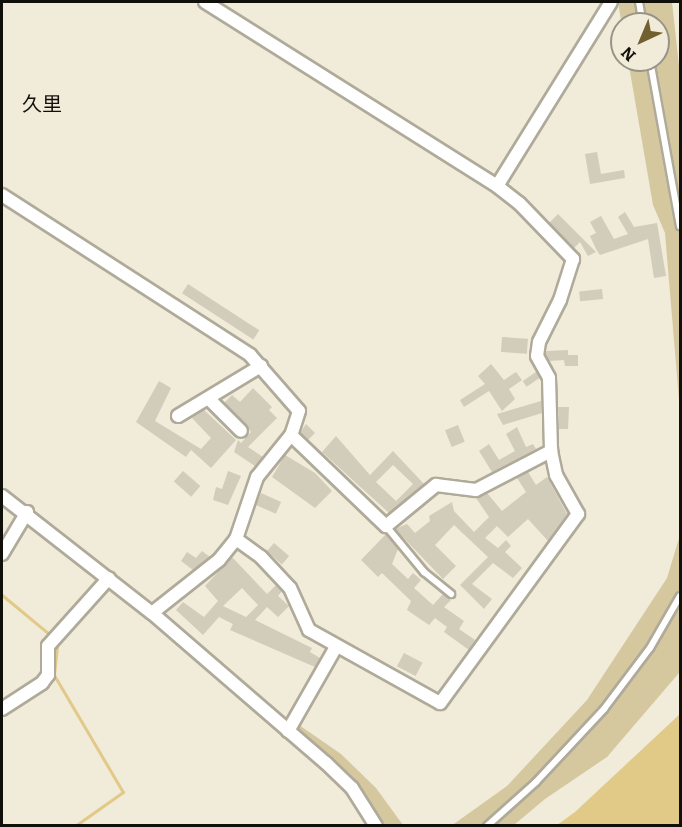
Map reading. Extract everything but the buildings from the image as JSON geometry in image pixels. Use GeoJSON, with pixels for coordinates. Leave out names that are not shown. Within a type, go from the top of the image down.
{"type":"FeatureCollection","features":[{"type":"Feature","properties":{"kind":"street"},"geometry":{"type":"LineString","coordinates":[[205,2],[497,186],[519,203],[573,259],[560,300],[539,342],[537,356],[549,378],[551,451],[556,475],[578,514],[440,703],[309,630],[290,588],[237,539]]}},
{"type":"Feature","properties":{"kind":"street"},"geometry":{"type":"LineString","coordinates":[[497,186],[611,2]]}},
{"type":"Feature","properties":{"kind":"street"},"geometry":{"type":"LineString","coordinates":[[2,195],[261,366],[299,411],[291,435],[257,477],[237,539],[219,560],[152,613]]}},
{"type":"Feature","properties":{"kind":"street"},"geometry":{"type":"LineString","coordinates":[[178,416],[261,366]]}},
{"type":"Feature","properties":{"kind":"street"},"geometry":{"type":"LineString","coordinates":[[209,399],[241,431]]}},
{"type":"Feature","properties":{"kind":"street"},"geometry":{"type":"LineString","coordinates":[[291,435],[386,526],[436,485],[476,490],[551,451]]}},
{"type":"Feature","properties":{"kind":"street"},"geometry":{"type":"LineString","coordinates":[[2,496],[27,512],[152,613],[288,731],[352,788],[376,825]]}},
{"type":"Feature","properties":{"kind":"street"},"geometry":{"type":"LineString","coordinates":[[2,554],[27,512]]}},
{"type":"Feature","properties":{"kind":"street"},"geometry":{"type":"LineString","coordinates":[[2,709],[42,683],[48,675],[48,646],[109,578]]}},
{"type":"Feature","properties":{"kind":"street"},"geometry":{"type":"LineString","coordinates":[[288,731],[336,647]]}},
{"type":"Feature","properties":{"kind":"lane"},"geometry":{"type":"LineString","coordinates":[[652,72],[681,225]]}},
{"type":"Feature","properties":{"kind":"lane"},"geometry":{"type":"LineString","coordinates":[[386,526],[424,572],[451,594]]}},
{"type":"Feature","properties":{"kind":"lane"},"geometry":{"type":"LineString","coordinates":[[487,825],[536,782],[603,709],[650,648],[681,596]]}},
{"type":"Feature","properties":{"kind":"shaded area"},"geometry":{"type":"Polygon","coordinates":[[[618,2],[672,2],[680,75],[680,412],[665,233],[653,205],[630,72],[670,72],[670,12],[620,12],[618,2]]]}},
{"type":"Feature","properties":{"kind":"shaded area"},"geometry":{"type":"Polygon","coordinates":[[[680,535],[679,673],[607,757],[545,799],[514,825],[451,826],[507,786],[587,700],[667,578],[680,535]]]}},
{"type":"Feature","properties":{"kind":"shaded area"},"geometry":{"type":"Polygon","coordinates":[[[680,714],[680,825],[557,825],[575,812],[680,714]]]}},
{"type":"Feature","properties":{"kind":"shaded area"},"geometry":{"type":"Polygon","coordinates":[[[299,725],[341,754],[376,788],[403,825],[383,825],[357,785],[296,732],[299,725]]]}},
{"type":"Feature","properties":{"kind":"waterway"},"geometry":{"type":"LineString","coordinates":[[2,595],[49,634]]}},
{"type":"Feature","properties":{"kind":"waterway"},"geometry":{"type":"LineString","coordinates":[[57,646],[54,675],[123,792],[75,826]]}},
{"type":"Feature","properties":{"kind":"district","name":"久里"},"geometry":{"type":"Point","coordinates":[42,104]}}]}
